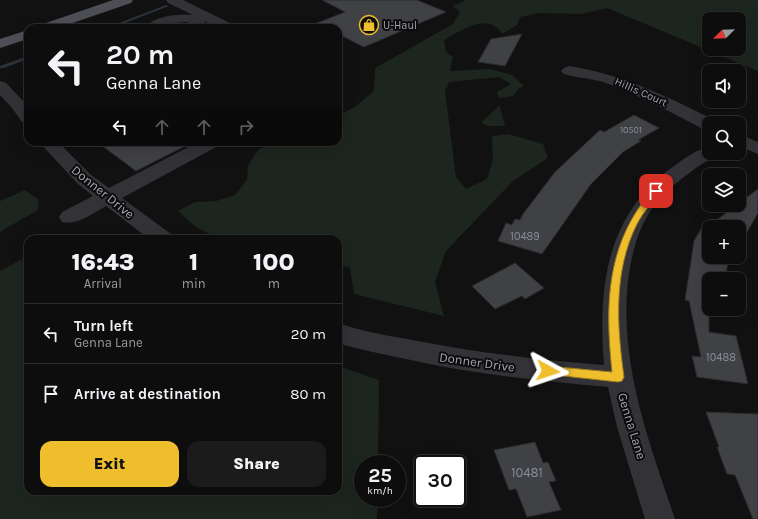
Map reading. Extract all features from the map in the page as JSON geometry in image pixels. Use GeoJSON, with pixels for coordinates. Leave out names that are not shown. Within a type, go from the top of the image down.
{"type":"FeatureCollection","features":[{"type":"Feature","properties":{"kind":"main road"},"geometry":{"type":"LineString","coordinates":[[57,24],[126,0]]}},
{"type":"Feature","properties":{"kind":"main road"},"geometry":{"type":"LineString","coordinates":[[0,44],[24,35]]}},
{"type":"Feature","properties":{"kind":"street"},"geometry":{"type":"LineString","coordinates":[[173,0],[221,24]]}},
{"type":"Feature","properties":{"kind":"street"},"geometry":{"type":"LineString","coordinates":[[159,24],[170,20],[188,18],[201,24]]}},
{"type":"Feature","properties":{"kind":"street","name":"Hillis Court"},"geometry":{"type":"LineString","coordinates":[[569,71],[602,76],[629,85],[702,122]]}},
{"type":"Feature","properties":{"kind":"street"},"geometry":{"type":"LineString","coordinates":[[0,86],[24,112]]}},
{"type":"Feature","properties":{"kind":"street"},"geometry":{"type":"LineString","coordinates":[[746,142],[758,148]]}},
{"type":"Feature","properties":{"kind":"street","name":"Donner Drive"},"geometry":{"type":"LineString","coordinates":[[52,146],[84,179],[158,235]]}},
{"type":"Feature","properties":{"kind":"street"},"geometry":{"type":"LineString","coordinates":[[69,217],[204,146]]}},
{"type":"Feature","properties":{"kind":"street","name":"Genna Lane"},"geometry":{"type":"LineString","coordinates":[[660,519],[623,401],[618,377],[613,333],[614,292],[622,252],[633,223],[649,200],[664,183],[702,157]]}},
{"type":"Feature","properties":{"kind":"street","name":"Donner Drive"},"geometry":{"type":"LineString","coordinates":[[342,334],[437,356],[534,370],[618,377]]}},
{"type":"Feature","properties":{"kind":"shaded area"},"geometry":{"type":"Polygon","coordinates":[[[466,0],[758,0],[758,71],[746,66],[746,64],[741,64],[722,56],[746,56],[746,12],[702,12],[702,48],[607,8],[581,14],[539,13],[520,17],[517,25],[502,34],[496,27],[490,24],[482,23],[466,28],[444,40],[446,52],[453,57],[450,71],[490,69],[512,75],[524,86],[518,89],[513,96],[499,98],[497,92],[511,84],[499,77],[449,82],[445,91],[456,177],[466,189],[487,179],[493,159],[493,136],[508,134],[543,144],[548,158],[513,181],[446,251],[435,282],[444,316],[354,294],[350,268],[342,265],[342,235],[211,235],[196,227],[178,211],[195,202],[216,201],[235,195],[247,180],[248,165],[259,149],[267,146],[342,146],[342,114],[356,106],[374,91],[375,68],[453,24],[460,12],[453,6],[466,0]]]}},
{"type":"Feature","properties":{"kind":"shaded area"},"geometry":{"type":"Polygon","coordinates":[[[500,105],[505,126],[489,126],[481,123],[500,105]]]}},
{"type":"Feature","properties":{"kind":"shaded area"},"geometry":{"type":"Polygon","coordinates":[[[25,190],[39,200],[38,210],[0,232],[0,201],[25,190]]]}},
{"type":"Feature","properties":{"kind":"shaded area"},"geometry":{"type":"Polygon","coordinates":[[[24,258],[24,495],[342,495],[342,367],[379,380],[378,455],[354,455],[354,507],[378,507],[377,519],[0,519],[0,271],[24,258]]]}},
{"type":"Feature","properties":{"kind":"building","name":"U-Haul"},"geometry":{"type":"Polygon","coordinates":[[[322,0],[417,0],[446,12],[364,47],[342,36],[342,24],[317,23],[345,12],[322,0]]]}},
{"type":"Feature","properties":{"kind":"building"},"geometry":{"type":"Polygon","coordinates":[[[522,34],[505,66],[478,62],[491,39],[522,34]]]}},
{"type":"Feature","properties":{"kind":"building"},"geometry":{"type":"Polygon","coordinates":[[[634,115],[659,128],[638,140],[641,141],[623,152],[591,184],[542,254],[498,241],[506,223],[512,225],[515,219],[520,220],[555,172],[600,130],[604,132],[634,115]]]}},
{"type":"Feature","properties":{"kind":"building"},"geometry":{"type":"Polygon","coordinates":[[[102,146],[185,146],[136,171],[102,146]]]}},
{"type":"Feature","properties":{"kind":"building"},"geometry":{"type":"Polygon","coordinates":[[[758,189],[758,213],[746,234],[746,220],[717,220],[728,212],[746,212],[746,198],[758,189]]]}},
{"type":"Feature","properties":{"kind":"building"},"geometry":{"type":"Polygon","coordinates":[[[702,230],[702,264],[729,264],[727,272],[702,272],[702,316],[709,316],[709,332],[736,336],[748,384],[697,377],[692,356],[701,357],[689,301],[685,300],[694,241],[702,230]]]}},
{"type":"Feature","properties":{"kind":"building"},"geometry":{"type":"Polygon","coordinates":[[[515,263],[544,288],[525,299],[522,296],[495,309],[472,286],[515,263]]]}},
{"type":"Feature","properties":{"kind":"building"},"geometry":{"type":"Polygon","coordinates":[[[706,412],[758,414],[758,519],[753,519],[735,475],[727,474],[706,412]]]}},
{"type":"Feature","properties":{"kind":"building"},"geometry":{"type":"Polygon","coordinates":[[[535,442],[543,463],[548,462],[556,481],[549,482],[561,510],[527,517],[516,489],[509,490],[494,450],[535,442]]]}},
{"type":"Feature","properties":{"kind":"waterway"},"geometry":{"type":"LineString","coordinates":[[119,24],[167,6]]}},
{"type":"Feature","properties":{"kind":"waterway"},"geometry":{"type":"LineString","coordinates":[[2,67],[24,59]]}},
{"type":"Feature","properties":{"kind":"place","name":"U-Haul"},"geometry":{"type":"Point","coordinates":[369,25]}},
{"type":"Feature","properties":{"kind":"route"},"geometry":{"type":"LineString","coordinates":[[548,371],[618,377],[613,333],[614,292],[622,252],[633,223],[656,191]]}}]}
